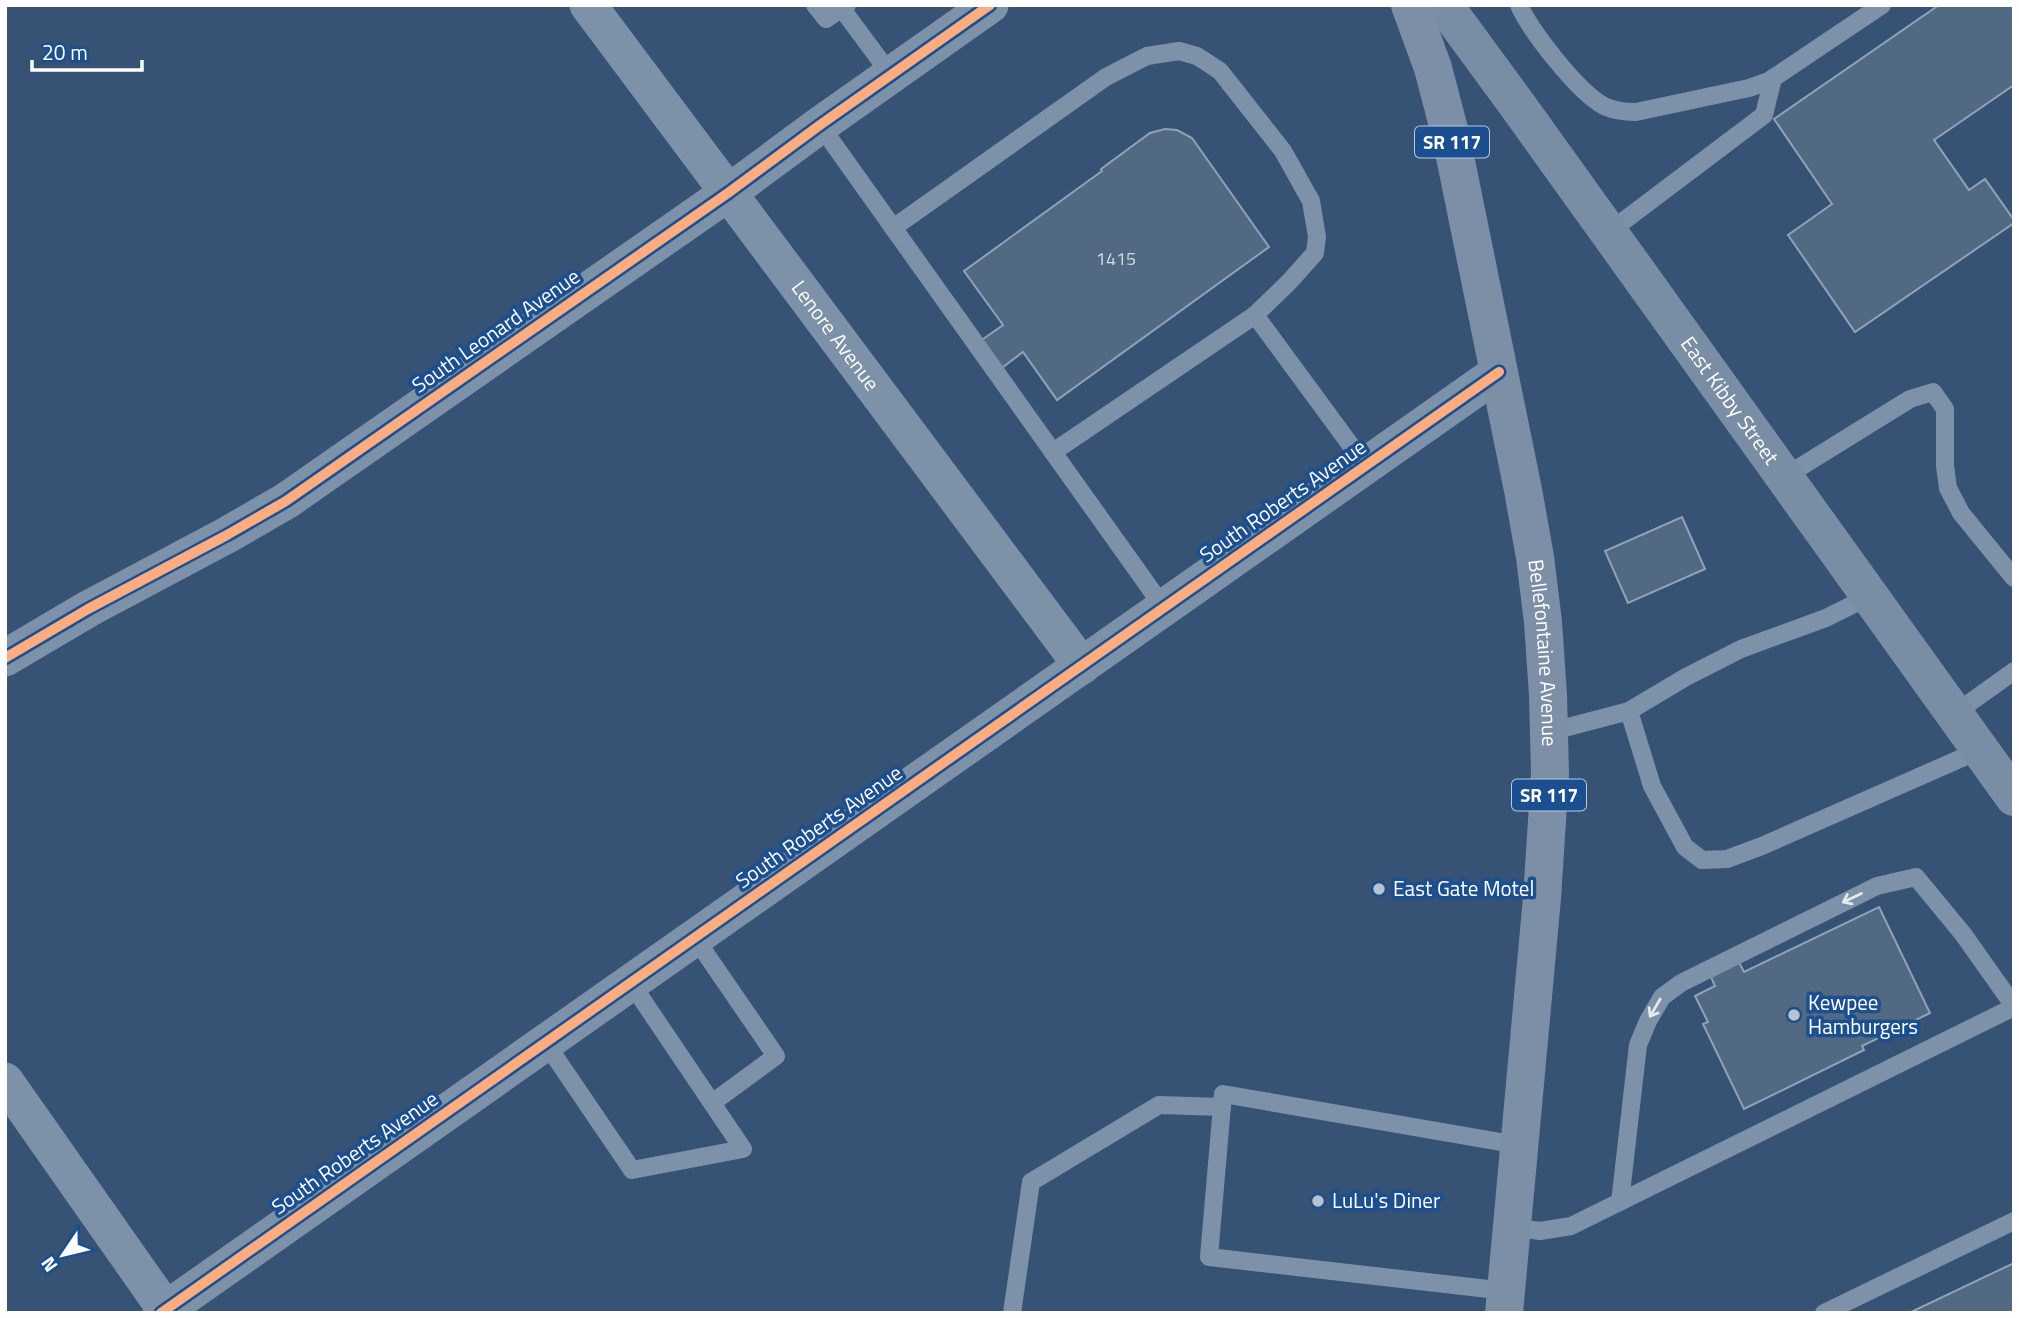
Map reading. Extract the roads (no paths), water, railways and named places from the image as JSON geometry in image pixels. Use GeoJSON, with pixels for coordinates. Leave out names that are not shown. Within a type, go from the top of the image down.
{"type":"FeatureCollection","features":[{"type":"Feature","properties":{"kind":"main road","name":"Bellefontaine Avenue"},"geometry":{"type":"LineString","coordinates":[[1410,5],[1433,68],[1451,137],[1535,557],[1543,622],[1550,774],[1542,898],[1505,1302]]}},
{"type":"Feature","properties":{"kind":"street","name":"Lenore Avenue"},"geometry":{"type":"LineString","coordinates":[[588,5],[1082,666]]}},
{"type":"Feature","properties":{"kind":"street","name":"South Leonard Avenue"},"geometry":{"type":"LineString","coordinates":[[5,658],[88,609],[286,501],[729,192],[990,5]]}},
{"type":"Feature","properties":{"kind":"street","name":"East Kibby Street"},"geometry":{"type":"LineString","coordinates":[[1444,5],[2014,797]]}},
{"type":"Feature","properties":{"kind":"street","name":"South Roberts Avenue"},"geometry":{"type":"LineString","coordinates":[[165,1312],[1499,372]]}},
{"type":"Feature","properties":{"kind":"street"},"geometry":{"type":"LineString","coordinates":[[5,1081],[165,1312]]}},
{"type":"Feature","properties":{"kind":"lane"},"geometry":{"type":"LineString","coordinates":[[816,5],[826,19],[844,7],[891,75]]}},
{"type":"Feature","properties":{"kind":"lane"},"geometry":{"type":"LineString","coordinates":[[1519,5],[1549,50],[1577,84],[1604,106],[1636,112],[1749,88],[1773,78],[1882,5]]}},
{"type":"Feature","properties":{"kind":"lane"},"geometry":{"type":"LineString","coordinates":[[893,228],[1106,77],[1147,56],[1180,51],[1196,56],[1220,71],[1283,151],[1311,201],[1317,237],[1315,253],[1255,315],[1053,452]]}},
{"type":"Feature","properties":{"kind":"lane"},"geometry":{"type":"LineString","coordinates":[[1609,232],[1765,115],[1773,78]]}},
{"type":"Feature","properties":{"kind":"lane"},"geometry":{"type":"LineString","coordinates":[[820,125],[1164,608]]}},
{"type":"Feature","properties":{"kind":"lane"},"geometry":{"type":"LineString","coordinates":[[1255,315],[1366,466]]}},
{"type":"Feature","properties":{"kind":"lane"},"geometry":{"type":"LineString","coordinates":[[1784,477],[1910,399],[1933,392],[1945,409],[1945,466],[1948,488],[1961,513],[2014,578]]}},
{"type":"Feature","properties":{"kind":"lane"},"geometry":{"type":"LineString","coordinates":[[1549,732],[1629,711],[1686,677],[1741,649],[1826,618],[1870,596]]}},
{"type":"Feature","properties":{"kind":"lane"},"geometry":{"type":"LineString","coordinates":[[1954,714],[2014,671]]}},
{"type":"Feature","properties":{"kind":"lane"},"geometry":{"type":"LineString","coordinates":[[1629,711],[1652,786],[1685,847],[1702,860],[1727,859],[1762,846],[1980,750]]}},
{"type":"Feature","properties":{"kind":"lane"},"geometry":{"type":"LineString","coordinates":[[1511,1227],[1540,1231],[1571,1226],[1620,1202],[2014,1006],[1964,934],[1916,877],[1877,886],[1681,983],[1662,997],[1638,1045],[1620,1202]]}},
{"type":"Feature","properties":{"kind":"lane"},"geometry":{"type":"LineString","coordinates":[[695,938],[776,1056],[712,1102]]}},
{"type":"Feature","properties":{"kind":"lane"},"geometry":{"type":"LineString","coordinates":[[545,1042],[632,1170],[743,1149],[631,983]]}},
{"type":"Feature","properties":{"kind":"lane"},"geometry":{"type":"LineString","coordinates":[[1505,1302],[1209,1257],[1223,1094],[1518,1145]]}},
{"type":"Feature","properties":{"kind":"lane"},"geometry":{"type":"LineString","coordinates":[[1012,1313],[1031,1182],[1159,1105],[1222,1107]]}},
{"type":"Feature","properties":{"kind":"lane"},"geometry":{"type":"LineString","coordinates":[[1824,1313],[2014,1221]]}},
{"type":"Feature","properties":{"kind":"place","name":"East Gate Motel"},"geometry":{"type":"Point","coordinates":[1379,889]}},
{"type":"Feature","properties":{"kind":"place","name":"Kewpee Hamburgers"},"geometry":{"type":"Point","coordinates":[1794,1015]}},
{"type":"Feature","properties":{"kind":"place","name":"LuLu's Diner"},"geometry":{"type":"Point","coordinates":[1318,1201]}}]}
